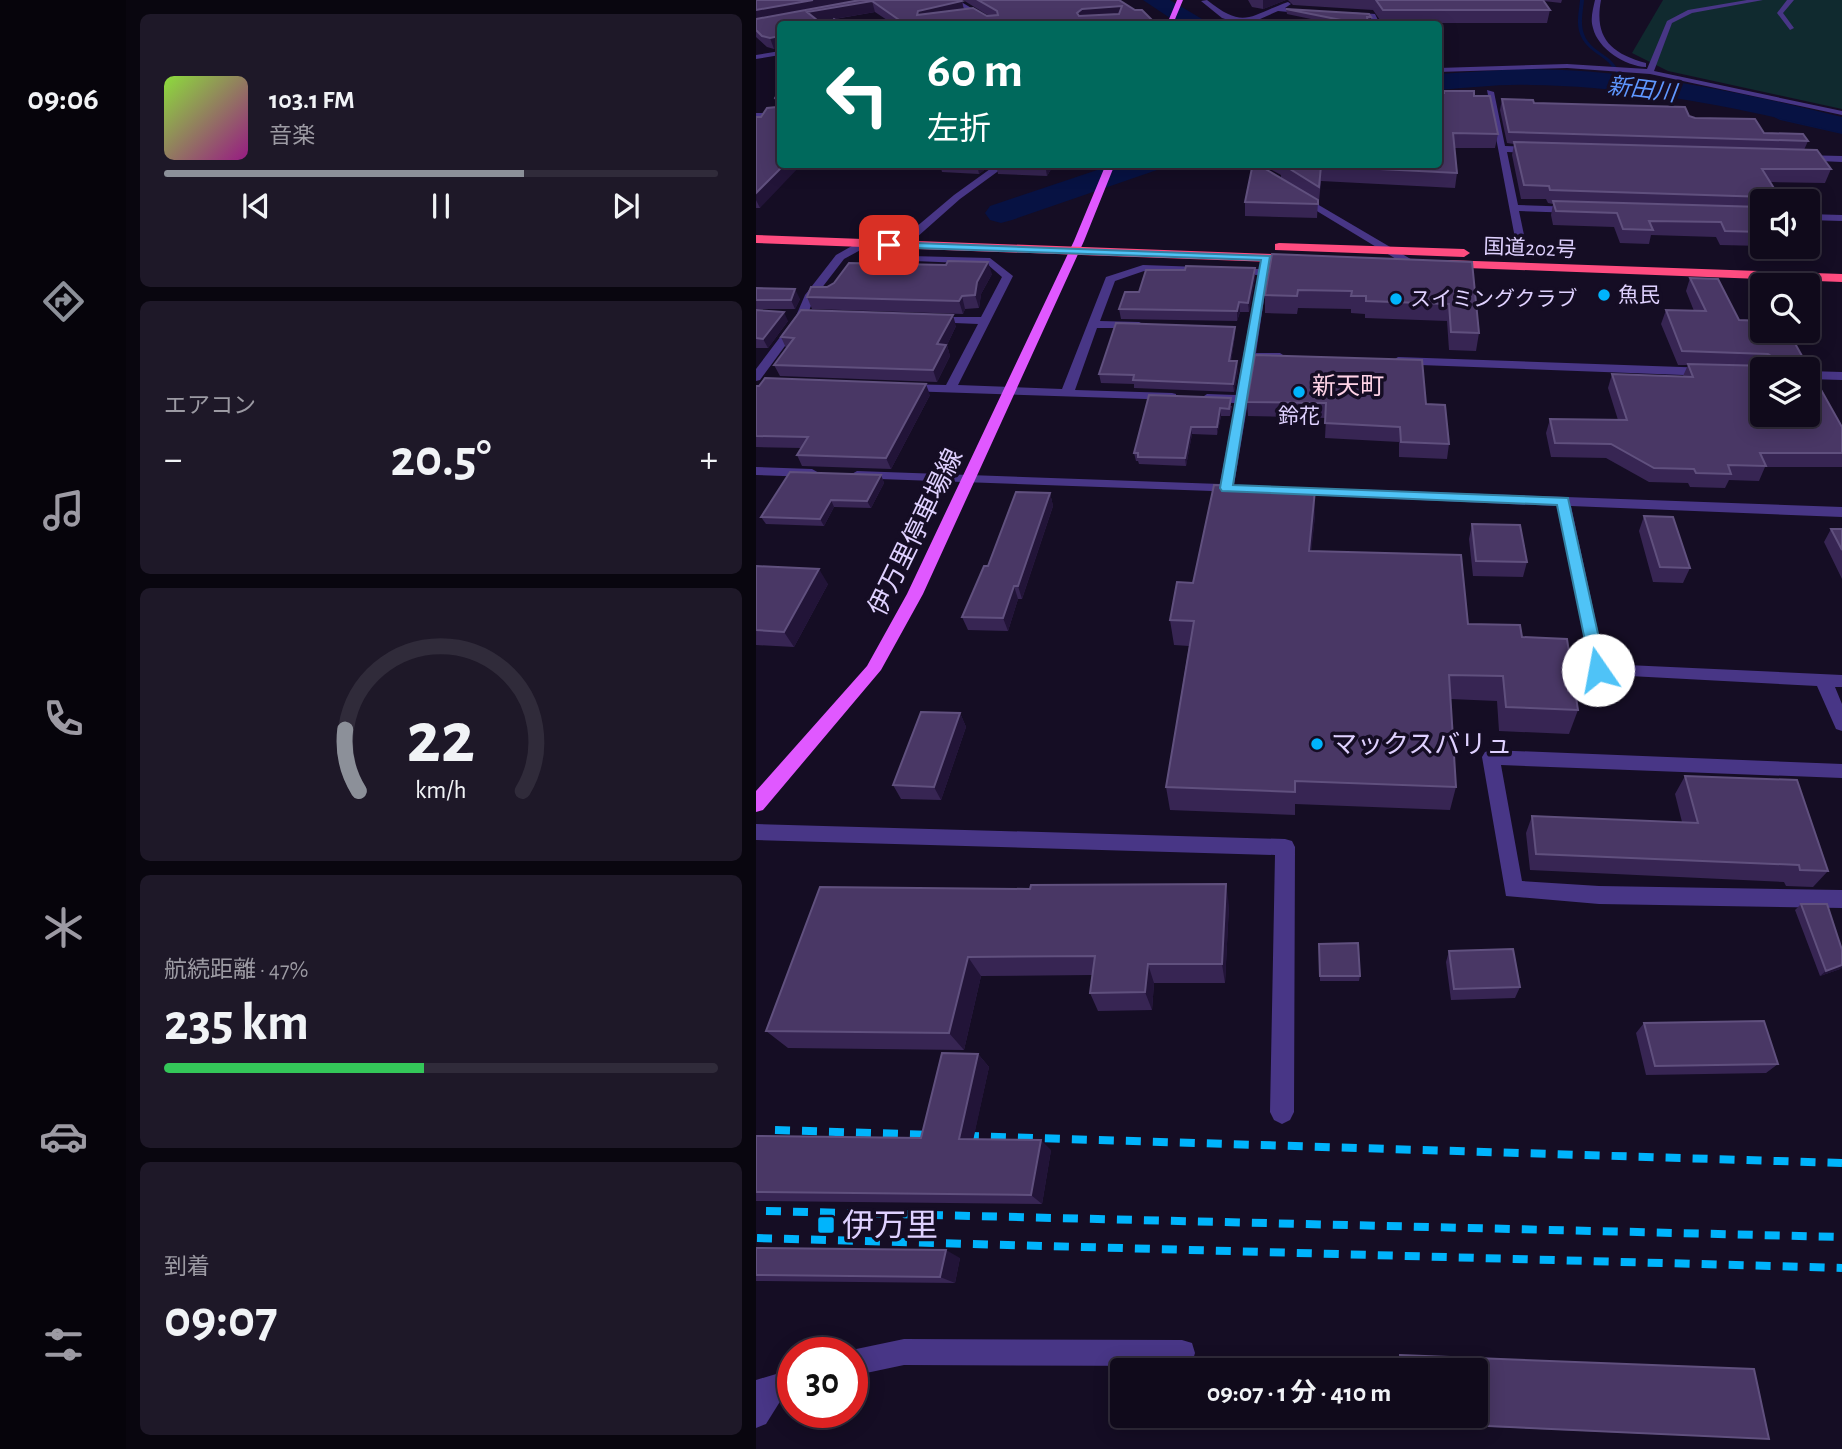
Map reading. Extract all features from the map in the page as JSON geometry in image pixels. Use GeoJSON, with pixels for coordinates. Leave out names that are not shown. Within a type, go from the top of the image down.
{"type":"FeatureCollection","features":[{"type":"Feature","properties":{"kind":"highway","name":"国道202号"},"geometry":{"type":"LineString","coordinates":[[756,228],[1266,258],[1842,278]]}},
{"type":"Feature","properties":{"kind":"highway","name":"国道202号"},"geometry":{"type":"LineString","coordinates":[[756,239],[863,244],[1390,250],[1842,265]]}},
{"type":"Feature","properties":{"kind":"main road"},"geometry":{"type":"LineString","coordinates":[[1172,21],[1178,4]]}},
{"type":"Feature","properties":{"kind":"main road","name":"伊万里停車場線"},"geometry":{"type":"LineString","coordinates":[[756,804],[873,670],[915,594],[1076,247],[1109,168]]}},
{"type":"Feature","properties":{"kind":"street"},"geometry":{"type":"LineString","coordinates":[[953,0],[989,21]]}},
{"type":"Feature","properties":{"kind":"street"},"geometry":{"type":"LineString","coordinates":[[1251,21],[1299,0]]}},
{"type":"Feature","properties":{"kind":"street"},"geometry":{"type":"LineString","coordinates":[[1598,0],[1594,22],[1597,33],[1605,43],[1631,62],[1650,69],[1842,113]]}},
{"type":"Feature","properties":{"kind":"street"},"geometry":{"type":"LineString","coordinates":[[1650,69],[1669,22],[1690,11],[1760,0]]}},
{"type":"Feature","properties":{"kind":"street"},"geometry":{"type":"LineString","coordinates":[[1790,28],[1780,13],[1791,0]]}},
{"type":"Feature","properties":{"kind":"street"},"geometry":{"type":"LineString","coordinates":[[1204,1],[1224,17],[1239,21]]}},
{"type":"Feature","properties":{"kind":"street"},"geometry":{"type":"LineString","coordinates":[[1278,9],[1313,12]]}},
{"type":"Feature","properties":{"kind":"street"},"geometry":{"type":"LineString","coordinates":[[1337,13],[1373,15],[1376,21]]}},
{"type":"Feature","properties":{"kind":"street"},"geometry":{"type":"LineString","coordinates":[[963,17],[976,15]]}},
{"type":"Feature","properties":{"kind":"street"},"geometry":{"type":"LineString","coordinates":[[1265,15],[1274,18]]}},
{"type":"Feature","properties":{"kind":"street"},"geometry":{"type":"LineString","coordinates":[[756,57],[777,54]]}},
{"type":"Feature","properties":{"kind":"street"},"geometry":{"type":"LineString","coordinates":[[1442,70],[1519,66],[1650,69]]}},
{"type":"Feature","properties":{"kind":"street"},"geometry":{"type":"LineString","coordinates":[[1490,92],[1523,254]]}},
{"type":"Feature","properties":{"kind":"street"},"geometry":{"type":"LineString","coordinates":[[756,116],[777,115]]}},
{"type":"Feature","properties":{"kind":"street"},"geometry":{"type":"LineString","coordinates":[[1501,149],[1542,150]]}},
{"type":"Feature","properties":{"kind":"street"},"geometry":{"type":"LineString","coordinates":[[1787,157],[1842,159]]}},
{"type":"Feature","properties":{"kind":"street"},"geometry":{"type":"LineString","coordinates":[[761,380],[795,316],[841,257],[863,244],[912,236],[957,197],[998,168]]}},
{"type":"Feature","properties":{"kind":"street"},"geometry":{"type":"LineString","coordinates":[[1253,168],[1282,186]]}},
{"type":"Feature","properties":{"kind":"street"},"geometry":{"type":"LineString","coordinates":[[1294,193],[1410,263]]}},
{"type":"Feature","properties":{"kind":"street"},"geometry":{"type":"LineString","coordinates":[[1513,208],[1582,210]]}},
{"type":"Feature","properties":{"kind":"street"},"geometry":{"type":"LineString","coordinates":[[1820,217],[1842,218]]}},
{"type":"Feature","properties":{"kind":"street"},"geometry":{"type":"LineString","coordinates":[[914,258],[990,261],[1008,276],[950,389]]}},
{"type":"Feature","properties":{"kind":"street"},"geometry":{"type":"LineString","coordinates":[[1226,488],[1250,356],[1247,329],[1266,258]]}},
{"type":"Feature","properties":{"kind":"street"},"geometry":{"type":"LineString","coordinates":[[1067,393],[1111,279],[1143,268],[1264,272]]}},
{"type":"Feature","properties":{"kind":"street"},"geometry":{"type":"LineString","coordinates":[[795,316],[814,316]]}},
{"type":"Feature","properties":{"kind":"street"},"geometry":{"type":"LineString","coordinates":[[918,319],[984,321]]}},
{"type":"Feature","properties":{"kind":"street"},"geometry":{"type":"LineString","coordinates":[[1094,324],[1147,326]]}},
{"type":"Feature","properties":{"kind":"street"},"geometry":{"type":"LineString","coordinates":[[1250,356],[1291,357]]}},
{"type":"Feature","properties":{"kind":"street"},"geometry":{"type":"LineString","coordinates":[[1388,360],[1721,372]]}},
{"type":"Feature","properties":{"kind":"street"},"geometry":{"type":"LineString","coordinates":[[1820,375],[1842,376]]}},
{"type":"Feature","properties":{"kind":"street"},"geometry":{"type":"LineString","coordinates":[[895,387],[1242,399]]}},
{"type":"Feature","properties":{"kind":"street"},"geometry":{"type":"LineString","coordinates":[[756,471],[1253,489]]}},
{"type":"Feature","properties":{"kind":"street"},"geometry":{"type":"LineString","coordinates":[[1280,491],[1842,512]]}},
{"type":"Feature","properties":{"kind":"street"},"geometry":{"type":"LineString","coordinates":[[1563,501],[1598,670],[1842,681]]}},
{"type":"Feature","properties":{"kind":"street"},"geometry":{"type":"LineString","coordinates":[[1823,680],[1842,724]]}},
{"type":"Feature","properties":{"kind":"street"},"geometry":{"type":"LineString","coordinates":[[1842,771],[1491,757],[1513,890],[1599,895],[1842,899]]}},
{"type":"Feature","properties":{"kind":"street"},"geometry":{"type":"LineString","coordinates":[[756,832],[1285,847],[1282,1112]]}},
{"type":"Feature","properties":{"kind":"street"},"geometry":{"type":"LineString","coordinates":[[868,1359],[904,1352],[1182,1353]]}},
{"type":"Feature","properties":{"kind":"street"},"geometry":{"type":"LineString","coordinates":[[756,1414],[773,1389]]}},
{"type":"Feature","properties":{"kind":"green space"},"geometry":{"type":"Polygon","coordinates":[[[1663,0],[1842,0],[1842,109],[1668,71],[1632,53],[1663,0]]]}},
{"type":"Feature","properties":{"kind":"water"},"geometry":{"type":"Polygon","coordinates":[[[1613,82],[1789,108],[1842,121],[1842,134],[1780,120],[1764,112],[1609,87],[1604,83],[1613,82]]]}},
{"type":"Feature","properties":{"kind":"building"},"geometry":{"type":"Polygon","coordinates":[[[756,0],[813,0],[756,10],[756,0]]]}},
{"type":"Feature","properties":{"kind":"building"},"geometry":{"type":"Polygon","coordinates":[[[860,0],[960,0],[962,1],[918,11],[917,15],[973,8],[987,16],[998,15],[997,11],[978,0],[1119,0],[1135,10],[1142,10],[1153,21],[901,21],[872,1],[807,12],[818,21],[777,21],[777,37],[762,36],[756,30],[756,19],[860,0]],[[1122,6],[1082,9],[1077,13],[1079,16],[1119,14],[1122,6]]]}},
{"type":"Feature","properties":{"kind":"building"},"geometry":{"type":"Polygon","coordinates":[[[1376,0],[1543,0],[1550,10],[1383,10],[1376,0]]]}},
{"type":"Feature","properties":{"kind":"building"},"geometry":{"type":"Polygon","coordinates":[[[1286,9],[1369,14],[1371,17],[1367,17],[1368,21],[1346,21],[1286,9]]]}},
{"type":"Feature","properties":{"kind":"building"},"geometry":{"type":"Polygon","coordinates":[[[1474,91],[1474,96],[1490,96],[1498,134],[1453,133],[1457,173],[1360,168],[1442,168],[1444,93],[1474,91]]]}},
{"type":"Feature","properties":{"kind":"building"},"geometry":{"type":"Polygon","coordinates":[[[1502,99],[1533,100],[1534,103],[1685,107],[1689,116],[1695,118],[1755,119],[1764,133],[1803,134],[1808,141],[1509,132],[1502,99]]]}},
{"type":"Feature","properties":{"kind":"building"},"geometry":{"type":"Polygon","coordinates":[[[777,107],[777,168],[781,168],[756,193],[756,117],[761,117],[767,108],[777,107]]]}},
{"type":"Feature","properties":{"kind":"building"},"geometry":{"type":"Polygon","coordinates":[[[1514,142],[1817,150],[1831,169],[1762,169],[1774,189],[1750,189],[1750,196],[1550,190],[1549,186],[1524,185],[1514,142]]]}},
{"type":"Feature","properties":{"kind":"building"},"geometry":{"type":"Polygon","coordinates":[[[1252,168],[1264,168],[1318,200],[1318,204],[1245,202],[1252,168]]]}},
{"type":"Feature","properties":{"kind":"building"},"geometry":{"type":"Polygon","coordinates":[[[1288,168],[1321,168],[1319,187],[1288,168]]]}},
{"type":"Feature","properties":{"kind":"building"},"geometry":{"type":"Polygon","coordinates":[[[1553,201],[1750,207],[1750,232],[1725,231],[1721,222],[1649,221],[1653,230],[1623,229],[1617,213],[1556,211],[1553,201]]]}},
{"type":"Feature","properties":{"kind":"building"},"geometry":{"type":"Polygon","coordinates":[[[1272,254],[1472,262],[1479,333],[1451,332],[1449,304],[1366,301],[1366,296],[1351,296],[1352,291],[1298,290],[1297,296],[1265,295],[1272,254]]]}},
{"type":"Feature","properties":{"kind":"building"},"geometry":{"type":"Polygon","coordinates":[[[948,261],[988,262],[977,282],[975,295],[962,296],[959,301],[807,297],[811,287],[827,287],[834,283],[849,263],[946,265],[948,261]]]}},
{"type":"Feature","properties":{"kind":"building"},"geometry":{"type":"Polygon","coordinates":[[[1186,266],[1255,268],[1248,303],[1239,302],[1237,311],[1119,309],[1125,292],[1139,292],[1146,270],[1185,270],[1186,266]]]}},
{"type":"Feature","properties":{"kind":"building"},"geometry":{"type":"Polygon","coordinates":[[[1690,278],[1718,279],[1739,320],[1750,320],[1750,343],[1795,343],[1803,357],[1682,351],[1666,310],[1706,311],[1690,278]]]}},
{"type":"Feature","properties":{"kind":"building"},"geometry":{"type":"Polygon","coordinates":[[[756,288],[795,289],[791,300],[756,300],[756,288]]]}},
{"type":"Feature","properties":{"kind":"building"},"geometry":{"type":"Polygon","coordinates":[[[756,310],[784,312],[763,339],[756,338],[756,310]]]}},
{"type":"Feature","properties":{"kind":"building"},"geometry":{"type":"Polygon","coordinates":[[[801,310],[953,315],[937,344],[946,345],[933,370],[774,365],[794,338],[781,337],[801,310]]]}},
{"type":"Feature","properties":{"kind":"building"},"geometry":{"type":"Polygon","coordinates":[[[1116,323],[1235,327],[1229,361],[1237,361],[1233,384],[1133,380],[1134,375],[1099,374],[1116,323]]]}},
{"type":"Feature","properties":{"kind":"building"},"geometry":{"type":"Polygon","coordinates":[[[1255,355],[1422,360],[1426,404],[1445,405],[1449,444],[1401,442],[1400,427],[1325,423],[1326,403],[1247,402],[1255,355]]]}},
{"type":"Feature","properties":{"kind":"building"},"geometry":{"type":"Polygon","coordinates":[[[1688,364],[1750,366],[1750,427],[1820,427],[1820,388],[1842,427],[1842,453],[1760,453],[1766,466],[1728,465],[1731,474],[1696,473],[1694,469],[1654,468],[1611,444],[1555,443],[1550,419],[1627,420],[1612,374],[1693,377],[1688,364]]]}},
{"type":"Feature","properties":{"kind":"building"},"geometry":{"type":"Polygon","coordinates":[[[765,378],[926,384],[886,458],[797,455],[808,437],[756,436],[756,386],[765,378]]]}},
{"type":"Feature","properties":{"kind":"building"},"geometry":{"type":"Polygon","coordinates":[[[1149,395],[1231,398],[1229,409],[1220,408],[1217,427],[1191,427],[1185,458],[1138,457],[1138,453],[1134,453],[1149,395]]]}},
{"type":"Feature","properties":{"kind":"building"},"geometry":{"type":"Polygon","coordinates":[[[790,472],[881,475],[867,501],[831,500],[820,519],[761,517],[790,472]]]}},
{"type":"Feature","properties":{"kind":"building"},"geometry":{"type":"Polygon","coordinates":[[[1214,485],[1315,490],[1309,551],[1461,555],[1468,624],[1520,625],[1522,637],[1567,639],[1578,710],[1506,707],[1503,676],[1449,675],[1456,787],[1295,781],[1295,792],[1166,787],[1194,621],[1170,620],[1177,582],[1193,583],[1214,485]]]}},
{"type":"Feature","properties":{"kind":"building"},"geometry":{"type":"Polygon","coordinates":[[[1016,492],[1050,493],[1018,586],[1014,586],[1003,618],[962,617],[984,566],[988,566],[1016,492]]]}},
{"type":"Feature","properties":{"kind":"building"},"geometry":{"type":"Polygon","coordinates":[[[1644,516],[1673,517],[1690,568],[1660,567],[1644,516]]]}},
{"type":"Feature","properties":{"kind":"building"},"geometry":{"type":"Polygon","coordinates":[[[1472,524],[1520,525],[1527,562],[1476,561],[1472,524]]]}},
{"type":"Feature","properties":{"kind":"building"},"geometry":{"type":"Polygon","coordinates":[[[1831,529],[1842,529],[1842,550],[1831,529]]]}},
{"type":"Feature","properties":{"kind":"building"},"geometry":{"type":"Polygon","coordinates":[[[756,566],[819,569],[784,632],[756,630],[756,566]]]}},
{"type":"Feature","properties":{"kind":"building"},"geometry":{"type":"Polygon","coordinates":[[[921,712],[960,713],[934,787],[893,785],[921,712]]]}},
{"type":"Feature","properties":{"kind":"building"},"geometry":{"type":"Polygon","coordinates":[[[1685,776],[1797,780],[1828,871],[1800,870],[1799,865],[1536,854],[1532,816],[1698,823],[1685,776]]]}},
{"type":"Feature","properties":{"kind":"building"},"geometry":{"type":"Polygon","coordinates":[[[1226,884],[1222,964],[1148,964],[1145,992],[1090,993],[1095,956],[968,957],[949,1033],[766,1031],[820,887],[1030,889],[1031,885],[1226,884]]]}},
{"type":"Feature","properties":{"kind":"building"},"geometry":{"type":"Polygon","coordinates":[[[1801,904],[1827,904],[1842,950],[1842,965],[1826,971],[1801,904]]]}},
{"type":"Feature","properties":{"kind":"building"},"geometry":{"type":"Polygon","coordinates":[[[1358,943],[1360,976],[1320,976],[1319,944],[1358,943]]]}},
{"type":"Feature","properties":{"kind":"building"},"geometry":{"type":"Polygon","coordinates":[[[1513,949],[1520,987],[1454,989],[1449,951],[1513,949]]]}},
{"type":"Feature","properties":{"kind":"building"},"geometry":{"type":"Polygon","coordinates":[[[1764,1021],[1778,1064],[1655,1066],[1644,1023],[1764,1021]]]}},
{"type":"Feature","properties":{"kind":"building"},"geometry":{"type":"Polygon","coordinates":[[[942,1053],[978,1054],[959,1139],[1041,1140],[1031,1195],[756,1192],[756,1136],[921,1138],[942,1053]]]}},
{"type":"Feature","properties":{"kind":"building"},"geometry":{"type":"Polygon","coordinates":[[[756,1248],[946,1250],[940,1277],[756,1275],[756,1248]]]}},
{"type":"Feature","properties":{"kind":"building"},"geometry":{"type":"Polygon","coordinates":[[[1400,1355],[1476,1358],[1400,1358],[1400,1355]]]}},
{"type":"Feature","properties":{"kind":"building"},"geometry":{"type":"Polygon","coordinates":[[[1488,1358],[1754,1369],[1769,1439],[1488,1426],[1488,1358]]]}},
{"type":"Feature","properties":{"kind":"waterway"},"geometry":{"type":"LineString","coordinates":[[1154,0],[1189,21]]}},
{"type":"Feature","properties":{"kind":"waterway"},"geometry":{"type":"LineString","coordinates":[[1582,0],[1581,33],[1586,42],[1618,71],[1625,85]]}},
{"type":"Feature","properties":{"kind":"waterway","name":"新田川"},"geometry":{"type":"LineString","coordinates":[[1442,82],[1530,77],[1648,86],[1726,99],[1842,125]]}},
{"type":"Feature","properties":{"kind":"waterway","name":"新田川"},"geometry":{"type":"LineString","coordinates":[[1001,213],[1134,168]]}},
{"type":"Feature","properties":{"kind":"railway"},"geometry":{"type":"LineString","coordinates":[[775,1130],[1842,1163]]}},
{"type":"Feature","properties":{"kind":"railway"},"geometry":{"type":"LineString","coordinates":[[766,1211],[1842,1237]]}},
{"type":"Feature","properties":{"kind":"railway"},"geometry":{"type":"LineString","coordinates":[[757,1238],[1842,1268]]}},
{"type":"Feature","properties":{"kind":"place","name":"魚民"},"geometry":{"type":"Point","coordinates":[1604,295]}},
{"type":"Feature","properties":{"kind":"place","name":"スイミングクラブ"},"geometry":{"type":"Point","coordinates":[1396,299]}},
{"type":"Feature","properties":{"kind":"place","name":"鈴花"},"geometry":{"type":"Point","coordinates":[1299,392]}},
{"type":"Feature","properties":{"kind":"place","name":"マックスバリュ"},"geometry":{"type":"Point","coordinates":[1317,744]}},
{"type":"Feature","properties":{"kind":"place","name":"伊万里"},"geometry":{"type":"Point","coordinates":[826,1225]}},
{"type":"Feature","properties":{"kind":"district","name":"新天町"},"geometry":{"type":"Point","coordinates":[1348,386]}},
{"type":"Feature","properties":{"kind":"route"},"geometry":{"type":"LineString","coordinates":[[889,245],[1266,258],[1226,488],[1563,501],[1598,670]]}}]}
